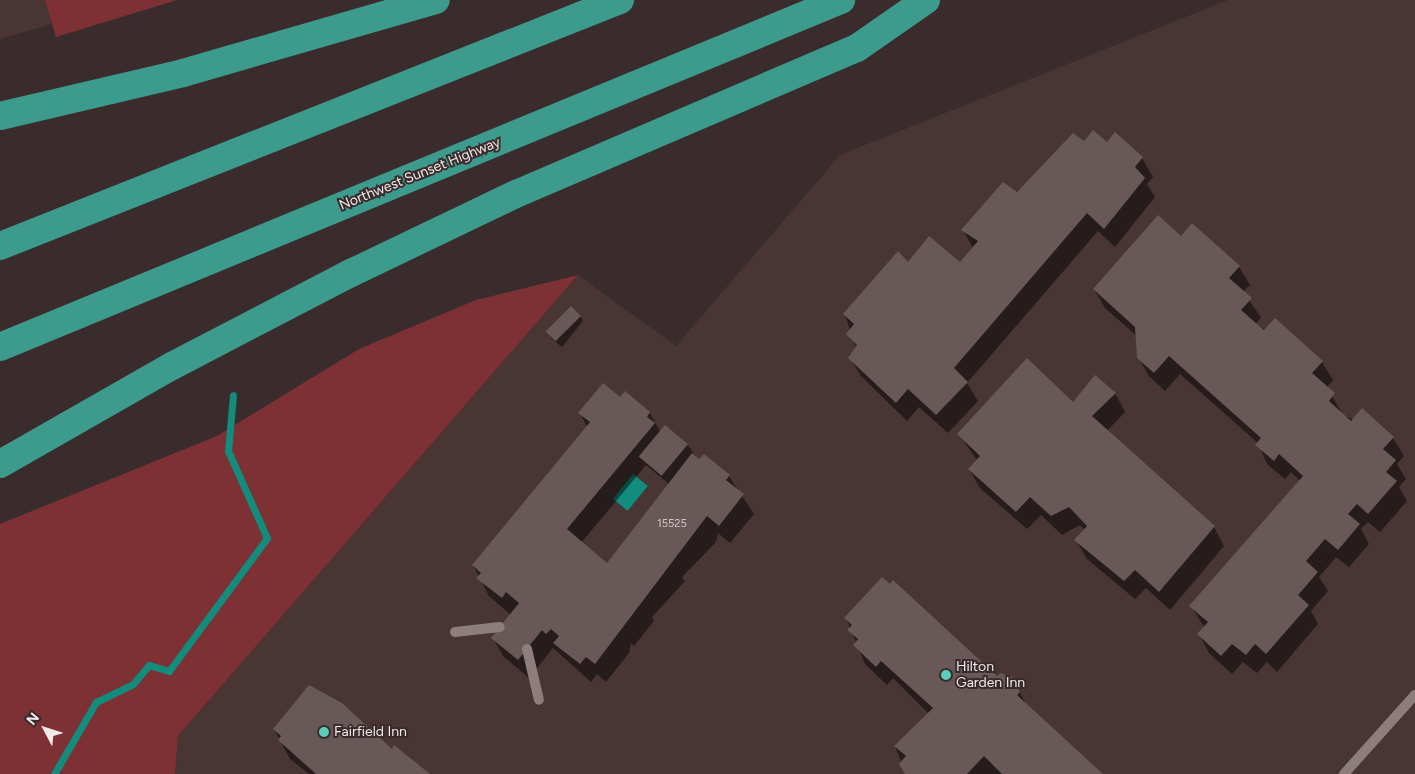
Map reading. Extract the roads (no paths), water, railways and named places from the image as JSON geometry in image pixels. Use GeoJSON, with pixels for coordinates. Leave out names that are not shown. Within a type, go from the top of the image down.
{"type":"FeatureCollection","features":[{"type":"Feature","properties":{"kind":"highway"},"geometry":{"type":"LineString","coordinates":[[0,116],[183,73],[436,0]]}},
{"type":"Feature","properties":{"kind":"highway"},"geometry":{"type":"LineString","coordinates":[[0,246],[620,0]]}},
{"type":"Feature","properties":{"kind":"highway","name":"Northwest Sunset Highway"},"geometry":{"type":"LineString","coordinates":[[0,347],[841,0]]}},
{"type":"Feature","properties":{"kind":"highway"},"geometry":{"type":"LineString","coordinates":[[0,464],[172,366],[351,273],[516,194],[857,48],[926,0]]}},
{"type":"Feature","properties":{"kind":"lane"},"geometry":{"type":"LineString","coordinates":[[455,632],[500,627]]}},
{"type":"Feature","properties":{"kind":"lane"},"geometry":{"type":"LineString","coordinates":[[527,649],[539,700]]}},
{"type":"Feature","properties":{"kind":"lane"},"geometry":{"type":"LineString","coordinates":[[1344,774],[1415,695]]}},
{"type":"Feature","properties":{"kind":"waterway"},"geometry":{"type":"LineString","coordinates":[[54,774],[96,702],[133,684],[149,665],[169,671],[267,538],[228,451],[233,395]]}},
{"type":"Feature","properties":{"kind":"place","name":"Hilton Garden Inn"},"geometry":{"type":"Point","coordinates":[946,675]}},
{"type":"Feature","properties":{"kind":"place","name":"Fairfield Inn"},"geometry":{"type":"Point","coordinates":[324,732]}}]}
